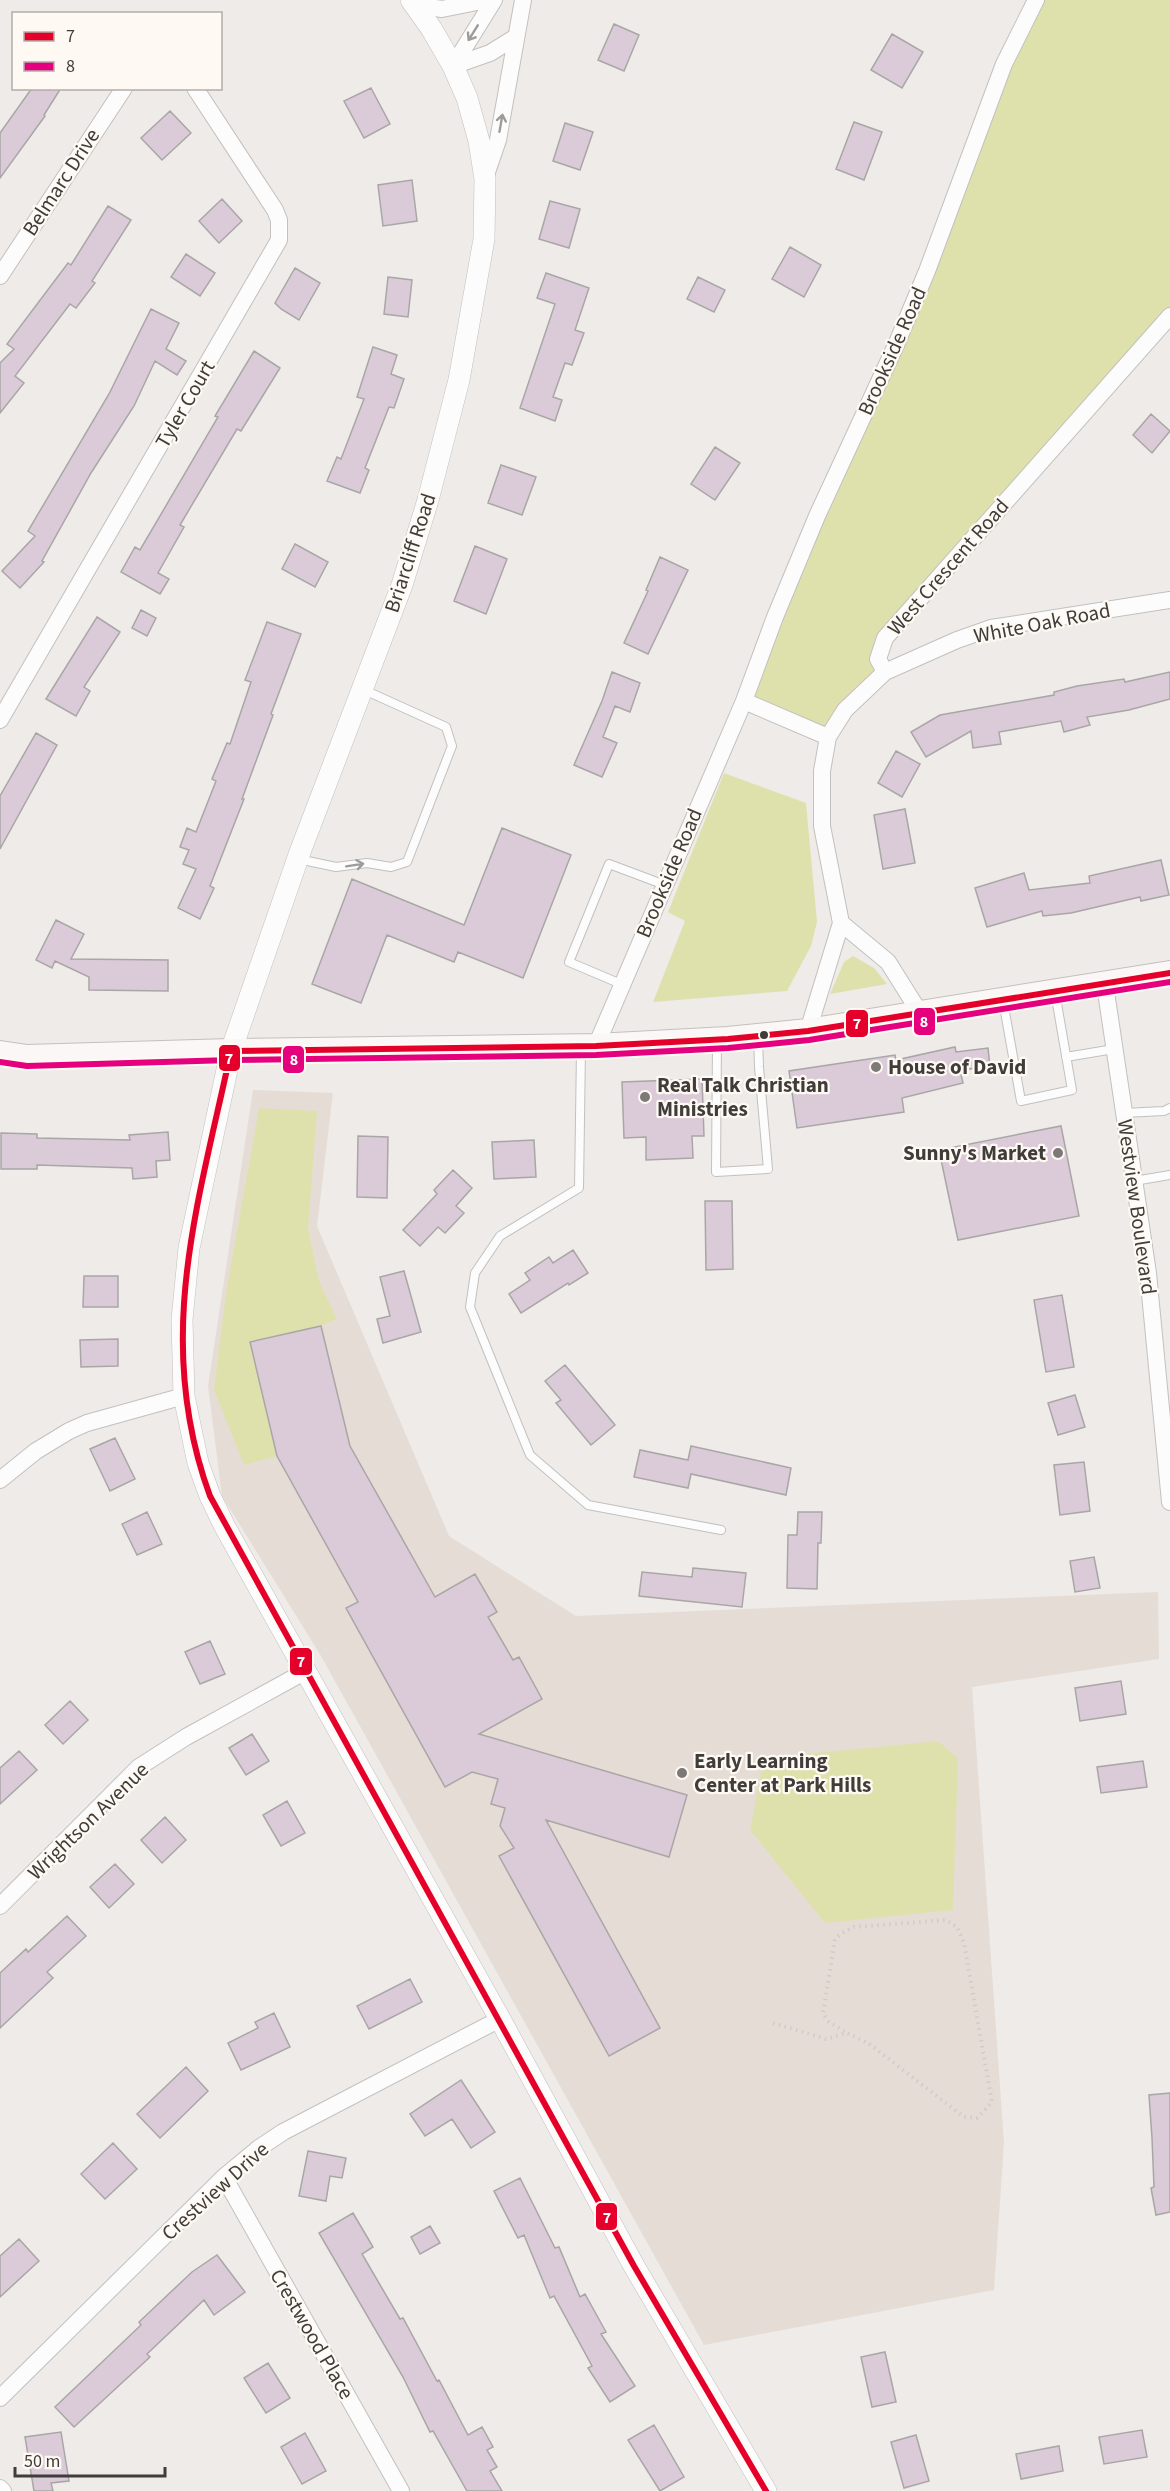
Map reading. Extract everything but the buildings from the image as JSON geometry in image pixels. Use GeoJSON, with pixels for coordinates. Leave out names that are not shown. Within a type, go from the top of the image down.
{"type":"FeatureCollection","features":[{"type":"Feature","properties":{"kind":"main road"},"geometry":{"type":"LineString","coordinates":[[0,1053],[27,1057],[231,1051],[588,1046],[717,1040],[808,1031],[1170,973]]}},
{"type":"Feature","properties":{"kind":"street"},"geometry":{"type":"LineString","coordinates":[[413,2],[442,9],[487,0]]}},
{"type":"Feature","properties":{"kind":"street"},"geometry":{"type":"LineString","coordinates":[[453,66],[494,0]]}},
{"type":"Feature","properties":{"kind":"street","name":"Briarcliff Road"},"geometry":{"type":"LineString","coordinates":[[523,0],[498,140],[485,179],[484,239],[471,318],[444,440],[402,585],[298,859],[231,1051],[186,1272],[182,1320],[184,1396],[198,1463],[210,1496],[634,2266],[766,2491]]}},
{"type":"Feature","properties":{"kind":"street","name":"Brookside Road"},"geometry":{"type":"LineString","coordinates":[[588,1046],[621,984],[744,701],[816,516],[896,345],[927,271],[1004,64],[1036,0]]}},
{"type":"Feature","properties":{"kind":"street"},"geometry":{"type":"LineString","coordinates":[[413,2],[453,66],[467,98],[479,141],[485,179]]}},
{"type":"Feature","properties":{"kind":"street"},"geometry":{"type":"LineString","coordinates":[[453,66],[490,53],[516,37]]}},
{"type":"Feature","properties":{"kind":"street","name":"Belmarc Drive"},"geometry":{"type":"LineString","coordinates":[[0,276],[123,90]]}},
{"type":"Feature","properties":{"kind":"street","name":"Tyler Court"},"geometry":{"type":"LineString","coordinates":[[0,720],[279,240],[279,220],[275,210],[196,90]]}},
{"type":"Feature","properties":{"kind":"street","name":"West Crescent Road"},"geometry":{"type":"LineString","coordinates":[[885,672],[878,659],[885,638],[1170,316]]}},
{"type":"Feature","properties":{"kind":"street","name":"White Oak Road"},"geometry":{"type":"LineString","coordinates":[[885,672],[938,647],[991,628],[1170,600]]}},
{"type":"Feature","properties":{"kind":"street"},"geometry":{"type":"LineString","coordinates":[[808,1031],[840,923],[822,826],[822,771],[828,737],[845,710],[885,672]]}},
{"type":"Feature","properties":{"kind":"street"},"geometry":{"type":"LineString","coordinates":[[744,701],[828,737]]}},
{"type":"Feature","properties":{"kind":"street"},"geometry":{"type":"LineString","coordinates":[[840,923],[888,962],[920,1013]]}},
{"type":"Feature","properties":{"kind":"street","name":"Westview Boulevard"},"geometry":{"type":"LineString","coordinates":[[1105,985],[1148,1274],[1170,1502]]}},
{"type":"Feature","properties":{"kind":"street"},"geometry":{"type":"LineString","coordinates":[[0,1480],[36,1451],[69,1431],[87,1423],[184,1396]]}},
{"type":"Feature","properties":{"kind":"street","name":"Wrightson Avenue"},"geometry":{"type":"LineString","coordinates":[[0,1906],[140,1767],[186,1737],[306,1671]]}},
{"type":"Feature","properties":{"kind":"street","name":"Crestview Drive"},"geometry":{"type":"LineString","coordinates":[[0,2398],[224,2177],[259,2148],[283,2132],[500,2019]]}},
{"type":"Feature","properties":{"kind":"street","name":"Crestwood Place"},"geometry":{"type":"LineString","coordinates":[[224,2177],[401,2491]]}},
{"type":"Feature","properties":{"kind":"lane"},"geometry":{"type":"LineString","coordinates":[[298,859],[336,867],[367,863],[391,867],[407,862],[452,746],[446,727],[362,689]]}},
{"type":"Feature","properties":{"kind":"lane"},"geometry":{"type":"LineString","coordinates":[[621,984],[569,963],[609,864],[665,885]]}},
{"type":"Feature","properties":{"kind":"lane"},"geometry":{"type":"LineString","coordinates":[[1003,1001],[1021,1101],[1072,1090],[1054,992]]}},
{"type":"Feature","properties":{"kind":"lane"},"geometry":{"type":"LineString","coordinates":[[717,1040],[716,1172],[768,1169],[759,1067],[759,1036]]}},
{"type":"Feature","properties":{"kind":"lane"},"geometry":{"type":"LineString","coordinates":[[588,1046],[579,1188],[501,1236],[475,1274],[470,1306],[530,1455],[588,1505],[721,1530]]}},
{"type":"Feature","properties":{"kind":"lane"},"geometry":{"type":"LineString","coordinates":[[1066,1057],[1114,1049]]}},
{"type":"Feature","properties":{"kind":"lane"},"geometry":{"type":"LineString","coordinates":[[1124,1113],[1164,1111],[1170,1108]]}},
{"type":"Feature","properties":{"kind":"lane"},"geometry":{"type":"LineString","coordinates":[[1134,1181],[1170,1175]]}},
{"type":"Feature","properties":{"kind":"path"},"geometry":{"type":"LineString","coordinates":[[773,2023],[826,2040],[848,2033],[868,2043],[964,2117],[977,2118],[992,2102],[964,1942],[957,1927],[946,1920],[854,1927],[835,1939],[823,2014],[829,2022],[848,2033]]}},
{"type":"Feature","properties":{"kind":"shaded area","name":"Early Learning Center at Park Hills"},"geometry":{"type":"Polygon","coordinates":[[[253,1090],[333,1093],[317,1226],[449,1536],[576,1616],[1158,1592],[1159,1659],[972,1687],[1004,2143],[994,2290],[704,2345],[321,1656],[222,1496],[208,1386],[253,1090]]]}},
{"type":"Feature","properties":{"kind":"green space"},"geometry":{"type":"Polygon","coordinates":[[[1039,0],[1170,0],[1170,325],[885,638],[885,672],[828,737],[744,701],[1039,0]]]}},
{"type":"Feature","properties":{"kind":"green space"},"geometry":{"type":"Polygon","coordinates":[[[724,773],[806,803],[817,922],[811,946],[787,991],[653,1002],[685,921],[668,912],[724,773]]]}},
{"type":"Feature","properties":{"kind":"green space"},"geometry":{"type":"Polygon","coordinates":[[[853,956],[874,968],[887,984],[830,994],[844,962],[853,956]]]}},
{"type":"Feature","properties":{"kind":"green space"},"geometry":{"type":"Polygon","coordinates":[[[259,1108],[317,1111],[308,1228],[319,1281],[337,1319],[321,1326],[250,1342],[277,1456],[244,1465],[214,1390],[226,1293],[259,1108]]]}},
{"type":"Feature","properties":{"kind":"green space"},"geometry":{"type":"Polygon","coordinates":[[[938,1741],[958,1758],[953,1910],[825,1923],[750,1830],[764,1758],[938,1741]]]}},
{"type":"Feature","properties":{"kind":"transit line","name":"7"},"geometry":{"type":"LineString","coordinates":[[766,2491],[634,2266],[210,1496],[193,1439],[185,1383],[183,1328],[187,1273],[195,1219],[231,1051],[596,1046],[728,1039],[808,1031],[1170,973]]}},
{"type":"Feature","properties":{"kind":"transit line","name":"8"},"geometry":{"type":"LineString","coordinates":[[0,1062],[27,1066],[231,1060],[596,1055],[728,1048],[809,1040],[1170,982]]}},
{"type":"Feature","properties":{"kind":"place","name":"House of David"},"geometry":{"type":"Point","coordinates":[876,1067]}},
{"type":"Feature","properties":{"kind":"place","name":"Real Talk Christian Ministries"},"geometry":{"type":"Point","coordinates":[645,1097]}},
{"type":"Feature","properties":{"kind":"place","name":"Sunny's Market"},"geometry":{"type":"Point","coordinates":[1058,1153]}},
{"type":"Feature","properties":{"kind":"place","name":"Early Learning Center at Park Hills"},"geometry":{"type":"Point","coordinates":[682,1773]}}]}
